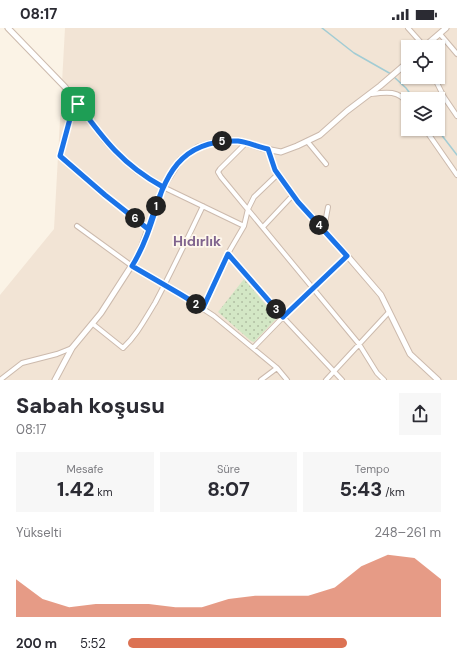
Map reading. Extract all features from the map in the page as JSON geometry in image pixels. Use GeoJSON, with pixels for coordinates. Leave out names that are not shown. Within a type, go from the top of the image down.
{"type":"FeatureCollection","features":[{"type":"Feature","properties":{"kind":"street"},"geometry":{"type":"LineString","coordinates":[[8,28],[65,87],[104,139],[126,162],[148,179],[244,226]]}},
{"type":"Feature","properties":{"kind":"street"},"geometry":{"type":"LineString","coordinates":[[408,28],[419,40]]}},
{"type":"Feature","properties":{"kind":"street"},"geometry":{"type":"LineString","coordinates":[[433,40],[446,28]]}},
{"type":"Feature","properties":{"kind":"street"},"geometry":{"type":"LineString","coordinates":[[440,34],[457,54]]}},
{"type":"Feature","properties":{"kind":"street"},"geometry":{"type":"LineString","coordinates":[[55,380],[72,348],[101,313],[139,254],[163,187],[181,159],[198,147],[218,142],[240,141],[281,152],[320,135],[401,68]]}},
{"type":"Feature","properties":{"kind":"street"},"geometry":{"type":"LineString","coordinates":[[438,84],[457,116]]}},
{"type":"Feature","properties":{"kind":"street"},"geometry":{"type":"LineString","coordinates":[[371,94],[392,92],[401,97]]}},
{"type":"Feature","properties":{"kind":"street"},"geometry":{"type":"LineString","coordinates":[[78,104],[71,115],[60,156],[105,195],[148,229]]}},
{"type":"Feature","properties":{"kind":"street"},"geometry":{"type":"LineString","coordinates":[[430,136],[457,175]]}},
{"type":"Feature","properties":{"kind":"street"},"geometry":{"type":"LineString","coordinates":[[306,141],[326,164]]}},
{"type":"Feature","properties":{"kind":"street"},"geometry":{"type":"LineString","coordinates":[[246,143],[218,172],[359,344],[377,373],[384,380]]}},
{"type":"Feature","properties":{"kind":"street"},"geometry":{"type":"LineString","coordinates":[[268,149],[275,170],[293,195],[381,295],[410,354],[438,380]]}},
{"type":"Feature","properties":{"kind":"street"},"geometry":{"type":"LineString","coordinates":[[203,308],[228,254],[244,226],[248,209],[254,197],[278,174]]}},
{"type":"Feature","properties":{"kind":"street"},"geometry":{"type":"LineString","coordinates":[[263,227],[293,195]]}},
{"type":"Feature","properties":{"kind":"street"},"geometry":{"type":"LineString","coordinates":[[92,324],[123,348],[138,331],[165,285],[203,206]]}},
{"type":"Feature","properties":{"kind":"street"},"geometry":{"type":"LineString","coordinates":[[322,228],[325,223],[328,207]]}},
{"type":"Feature","properties":{"kind":"street"},"geometry":{"type":"LineString","coordinates":[[77,226],[132,266],[214,316],[277,368],[288,380]]}},
{"type":"Feature","properties":{"kind":"street"},"geometry":{"type":"LineString","coordinates":[[228,254],[283,317],[342,380]]}},
{"type":"Feature","properties":{"kind":"street"},"geometry":{"type":"LineString","coordinates":[[253,348],[347,256]]}},
{"type":"Feature","properties":{"kind":"street"},"geometry":{"type":"LineString","coordinates":[[326,380],[389,312]]}},
{"type":"Feature","properties":{"kind":"street"},"geometry":{"type":"LineString","coordinates":[[0,380],[22,362],[57,354],[72,348]]}},
{"type":"Feature","properties":{"kind":"street"},"geometry":{"type":"LineString","coordinates":[[261,380],[277,368]]}},
{"type":"Feature","properties":{"kind":"shaded area"},"geometry":{"type":"Polygon","coordinates":[[[65,28],[457,28],[457,380],[0,380],[0,295],[54,229],[65,28]]]}},
{"type":"Feature","properties":{"kind":"green space"},"geometry":{"type":"Polygon","coordinates":[[[244,279],[277,318],[254,342],[218,312],[244,279]]]}},
{"type":"Feature","properties":{"kind":"waterway"},"geometry":{"type":"LineString","coordinates":[[322,28],[354,53],[391,74]]}},
{"type":"Feature","properties":{"kind":"waterway"},"geometry":{"type":"LineString","coordinates":[[394,77],[409,92]]}},
{"type":"Feature","properties":{"kind":"waterway"},"geometry":{"type":"LineString","coordinates":[[442,136],[457,155]]}},
{"type":"Feature","properties":{"kind":"district","name":"Hıdırlık"},"geometry":{"type":"Point","coordinates":[197,241]}},
{"type":"Feature","properties":{"kind":"route"},"geometry":{"type":"LineString","coordinates":[[78,104],[71,115],[60,156],[105,195],[148,229],[163,187],[181,159],[198,147],[218,142],[240,141],[268,149],[275,170],[298,202],[347,256],[283,317],[228,254],[203,308],[132,266],[139,254],[148,229],[163,187],[137,172],[126,162],[104,139],[78,104]]}}]}
